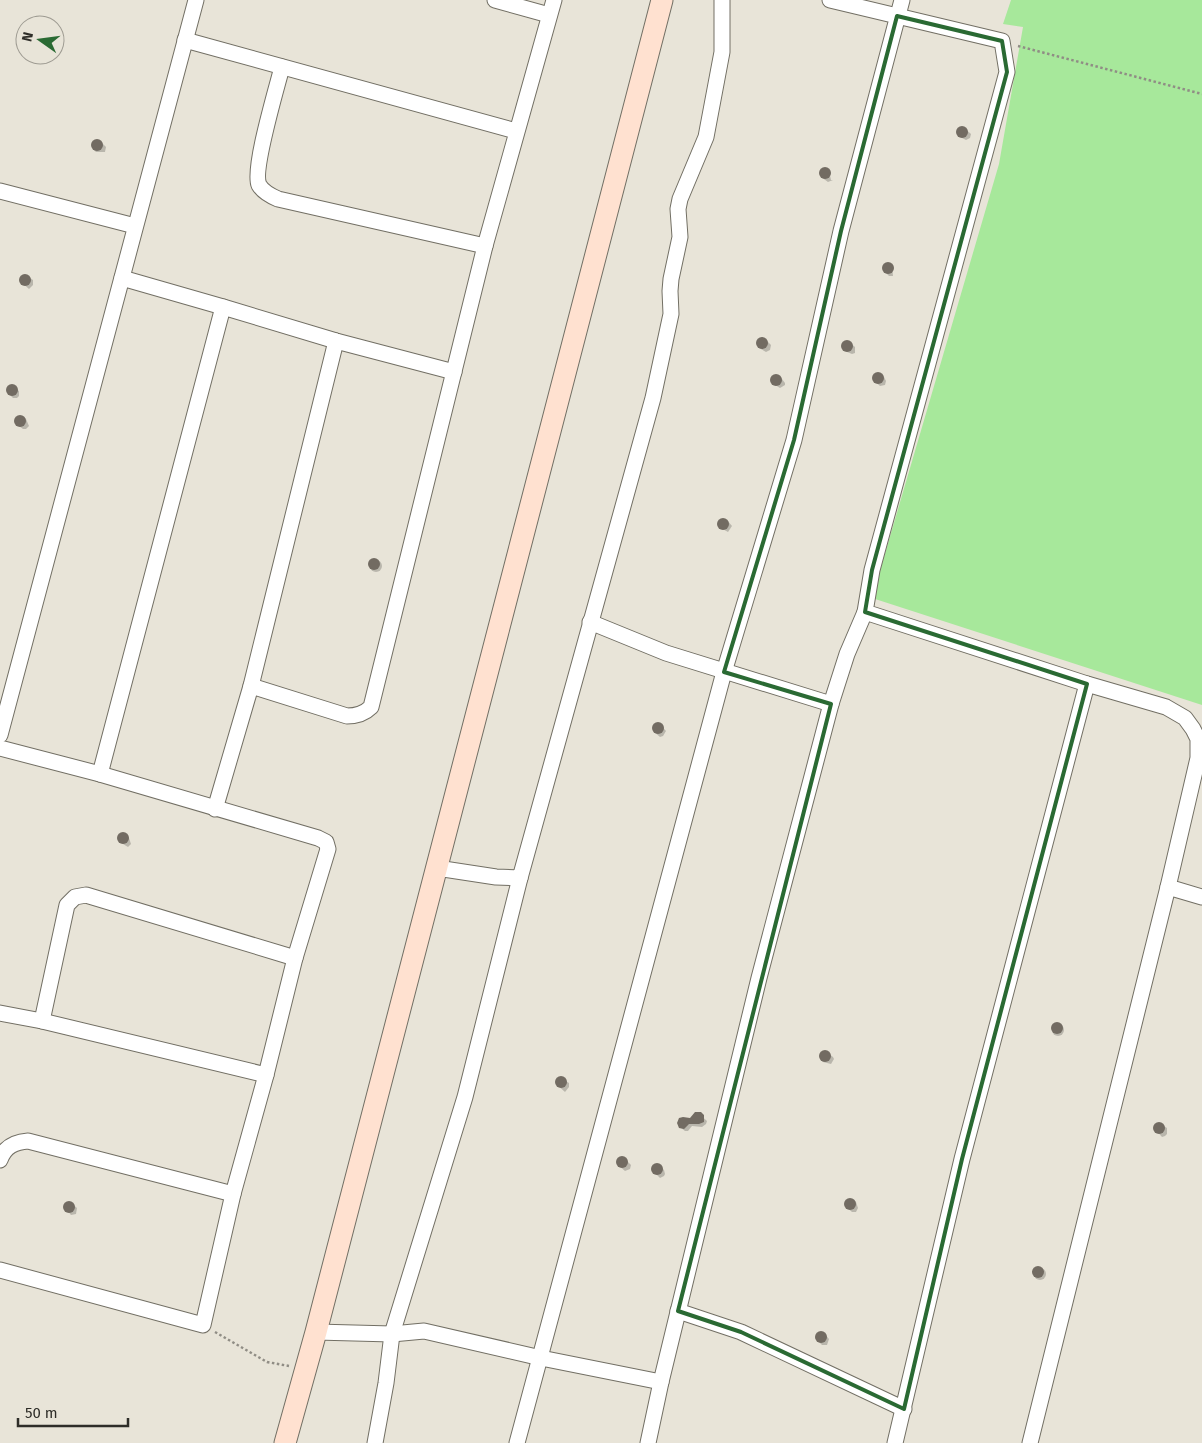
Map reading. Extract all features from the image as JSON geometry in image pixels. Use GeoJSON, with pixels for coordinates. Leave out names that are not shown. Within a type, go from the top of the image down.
{"type":"FeatureCollection","features":[{"type":"Feature","properties":{"kind":"street"},"geometry":{"type":"LineString","coordinates":[[0,735],[196,0]]}},
{"type":"Feature","properties":{"kind":"street"},"geometry":{"type":"LineString","coordinates":[[495,0],[549,15]]}},
{"type":"Feature","properties":{"kind":"street"},"geometry":{"type":"LineString","coordinates":[[250,686],[347,716],[360,715],[371,707],[485,246],[554,0]]}},
{"type":"Feature","properties":{"kind":"street"},"geometry":{"type":"LineString","coordinates":[[285,1443],[316,1332],[662,0]]}},
{"type":"Feature","properties":{"kind":"street"},"geometry":{"type":"LineString","coordinates":[[375,1443],[386,1383],[392,1334],[465,1097],[520,878],[653,398],[671,314],[670,284],[680,238],[678,209],[688,178],[702,150],[706,137],[722,52],[722,0]]}},
{"type":"Feature","properties":{"kind":"street"},"geometry":{"type":"LineString","coordinates":[[648,1443],[660,1382],[759,978],[830,704],[847,654],[865,612],[872,570],[1007,72],[1002,41],[830,0]]}},
{"type":"Feature","properties":{"kind":"street"},"geometry":{"type":"LineString","coordinates":[[517,1443],[724,672],[794,440],[841,230],[902,0]]}},
{"type":"Feature","properties":{"kind":"street"},"geometry":{"type":"LineString","coordinates":[[185,40],[516,131]]}},
{"type":"Feature","properties":{"kind":"street"},"geometry":{"type":"LineString","coordinates":[[282,67],[259,160],[257,178],[260,186],[267,193],[278,199],[485,246]]}},
{"type":"Feature","properties":{"kind":"street"},"geometry":{"type":"LineString","coordinates":[[0,191],[135,226]]}},
{"type":"Feature","properties":{"kind":"street"},"geometry":{"type":"LineString","coordinates":[[122,278],[454,372]]}},
{"type":"Feature","properties":{"kind":"street"},"geometry":{"type":"LineString","coordinates":[[100,774],[223,307]]}},
{"type":"Feature","properties":{"kind":"street"},"geometry":{"type":"LineString","coordinates":[[215,809],[250,686],[336,340]]}},
{"type":"Feature","properties":{"kind":"street"},"geometry":{"type":"LineString","coordinates":[[865,612],[1087,684],[1166,706],[1184,718],[1198,739],[1198,758],[1168,887],[1030,1443]]}},
{"type":"Feature","properties":{"kind":"street"},"geometry":{"type":"LineString","coordinates":[[590,622],[666,653],[830,704]]}},
{"type":"Feature","properties":{"kind":"street"},"geometry":{"type":"LineString","coordinates":[[896,1443],[962,1159],[1033,882],[1087,684]]}},
{"type":"Feature","properties":{"kind":"street"},"geometry":{"type":"LineString","coordinates":[[0,748],[100,774],[318,838],[326,842],[328,848],[295,958],[266,1075],[232,1194],[203,1325],[0,1270]]}},
{"type":"Feature","properties":{"kind":"street"},"geometry":{"type":"LineString","coordinates":[[437,868],[496,877],[520,878]]}},
{"type":"Feature","properties":{"kind":"street"},"geometry":{"type":"LineString","coordinates":[[1168,887],[1202,896]]}},
{"type":"Feature","properties":{"kind":"street"},"geometry":{"type":"LineString","coordinates":[[42,1021],[67,905],[71,900],[80,896],[86,895],[295,958]]}},
{"type":"Feature","properties":{"kind":"street"},"geometry":{"type":"LineString","coordinates":[[0,1013],[42,1021],[266,1075]]}},
{"type":"Feature","properties":{"kind":"street"},"geometry":{"type":"LineString","coordinates":[[0,1160],[8,1146],[28,1141],[232,1194]]}},
{"type":"Feature","properties":{"kind":"street"},"geometry":{"type":"LineString","coordinates":[[678,1312],[741,1332],[904,1409]]}},
{"type":"Feature","properties":{"kind":"street"},"geometry":{"type":"LineString","coordinates":[[316,1332],[392,1334],[424,1332],[438,1334],[541,1358],[660,1382]]}},
{"type":"Feature","properties":{"kind":"path"},"geometry":{"type":"LineString","coordinates":[[1002,41],[1202,94]]}},
{"type":"Feature","properties":{"kind":"path"},"geometry":{"type":"LineString","coordinates":[[203,1325],[267,1362],[305,1369]]}},
{"type":"Feature","properties":{"kind":"highlighted area"},"geometry":{"type":"Polygon","coordinates":[[[897,16],[1002,41],[1007,72],[872,570],[865,612],[1087,684],[962,1159],[904,1409],[741,1332],[678,1311],[831,704],[724,672],[794,440],[841,231],[897,16]]]}},
{"type":"Feature","properties":{"kind":"green space"},"geometry":{"type":"Polygon","coordinates":[[[1011,0],[1202,0],[1202,705],[872,598],[999,164],[1023,27],[1003,24],[1011,0]]]}},
{"type":"Feature","properties":{"kind":"building"},"geometry":{"type":"Polygon","coordinates":[[[960,126],[964,126],[968,132],[964,138],[960,138],[956,134],[956,130],[960,126]]]}},
{"type":"Feature","properties":{"kind":"building"},"geometry":{"type":"Polygon","coordinates":[[[95,139],[99,139],[103,145],[99,151],[95,151],[91,147],[91,143],[95,139]]]}},
{"type":"Feature","properties":{"kind":"building"},"geometry":{"type":"Polygon","coordinates":[[[823,167],[827,167],[831,173],[827,179],[823,179],[819,175],[819,171],[823,167]]]}},
{"type":"Feature","properties":{"kind":"building"},"geometry":{"type":"Polygon","coordinates":[[[886,262],[890,262],[894,268],[890,274],[886,274],[882,270],[882,266],[886,262]]]}},
{"type":"Feature","properties":{"kind":"building"},"geometry":{"type":"Polygon","coordinates":[[[23,274],[27,274],[31,280],[27,286],[23,286],[19,282],[19,278],[23,274]]]}},
{"type":"Feature","properties":{"kind":"building"},"geometry":{"type":"Polygon","coordinates":[[[760,337],[764,337],[768,343],[764,349],[760,349],[756,345],[756,341],[760,337]]]}},
{"type":"Feature","properties":{"kind":"building"},"geometry":{"type":"Polygon","coordinates":[[[845,340],[849,340],[853,346],[849,352],[845,352],[841,348],[841,344],[845,340]]]}},
{"type":"Feature","properties":{"kind":"building"},"geometry":{"type":"Polygon","coordinates":[[[876,372],[880,372],[884,378],[880,384],[876,384],[872,380],[872,376],[876,372]]]}},
{"type":"Feature","properties":{"kind":"building"},"geometry":{"type":"Polygon","coordinates":[[[774,374],[778,374],[782,380],[778,386],[774,386],[770,382],[770,378],[774,374]]]}},
{"type":"Feature","properties":{"kind":"building"},"geometry":{"type":"Polygon","coordinates":[[[10,384],[14,384],[18,390],[14,396],[10,396],[6,392],[6,388],[10,384]]]}},
{"type":"Feature","properties":{"kind":"building"},"geometry":{"type":"Polygon","coordinates":[[[18,415],[22,415],[26,421],[22,427],[18,427],[14,423],[14,419],[18,415]]]}},
{"type":"Feature","properties":{"kind":"building"},"geometry":{"type":"Polygon","coordinates":[[[721,518],[725,518],[729,524],[725,530],[721,530],[717,526],[717,522],[721,518]]]}},
{"type":"Feature","properties":{"kind":"building"},"geometry":{"type":"Polygon","coordinates":[[[372,558],[376,558],[380,564],[376,570],[372,570],[368,566],[368,562],[372,558]]]}},
{"type":"Feature","properties":{"kind":"building"},"geometry":{"type":"Polygon","coordinates":[[[656,722],[660,722],[664,728],[660,734],[656,734],[652,730],[652,726],[656,722]]]}},
{"type":"Feature","properties":{"kind":"building"},"geometry":{"type":"Polygon","coordinates":[[[121,832],[125,832],[129,838],[125,844],[121,844],[117,840],[117,836],[121,832]]]}},
{"type":"Feature","properties":{"kind":"building"},"geometry":{"type":"Polygon","coordinates":[[[1055,1022],[1059,1022],[1063,1028],[1059,1034],[1055,1034],[1051,1030],[1051,1026],[1055,1022]]]}},
{"type":"Feature","properties":{"kind":"building"},"geometry":{"type":"Polygon","coordinates":[[[823,1050],[827,1050],[831,1056],[827,1062],[823,1062],[819,1058],[819,1054],[823,1050]]]}},
{"type":"Feature","properties":{"kind":"building"},"geometry":{"type":"Polygon","coordinates":[[[559,1076],[563,1076],[567,1082],[563,1088],[559,1088],[555,1084],[555,1080],[559,1076]]]}},
{"type":"Feature","properties":{"kind":"building"},"geometry":{"type":"Polygon","coordinates":[[[695,1112],[701,1112],[704,1115],[704,1122],[689,1124],[684,1129],[679,1128],[677,1123],[679,1118],[690,1118],[695,1112]]]}},
{"type":"Feature","properties":{"kind":"building"},"geometry":{"type":"Polygon","coordinates":[[[1157,1122],[1161,1122],[1165,1128],[1161,1134],[1157,1134],[1153,1130],[1153,1126],[1157,1122]]]}},
{"type":"Feature","properties":{"kind":"building"},"geometry":{"type":"Polygon","coordinates":[[[620,1156],[624,1156],[628,1162],[624,1168],[620,1168],[616,1164],[616,1160],[620,1156]]]}},
{"type":"Feature","properties":{"kind":"building"},"geometry":{"type":"Polygon","coordinates":[[[655,1163],[659,1163],[663,1169],[659,1175],[655,1175],[651,1171],[651,1167],[655,1163]]]}},
{"type":"Feature","properties":{"kind":"building"},"geometry":{"type":"Polygon","coordinates":[[[848,1198],[852,1198],[856,1204],[852,1210],[848,1210],[844,1206],[844,1202],[848,1198]]]}},
{"type":"Feature","properties":{"kind":"building"},"geometry":{"type":"Polygon","coordinates":[[[67,1201],[71,1201],[75,1207],[71,1213],[67,1213],[63,1209],[63,1205],[67,1201]]]}},
{"type":"Feature","properties":{"kind":"building"},"geometry":{"type":"Polygon","coordinates":[[[1036,1266],[1040,1266],[1044,1272],[1040,1278],[1036,1278],[1032,1274],[1032,1270],[1036,1266]]]}},
{"type":"Feature","properties":{"kind":"building"},"geometry":{"type":"Polygon","coordinates":[[[819,1331],[823,1331],[827,1337],[823,1343],[819,1343],[815,1339],[815,1335],[819,1331]]]}}]}
